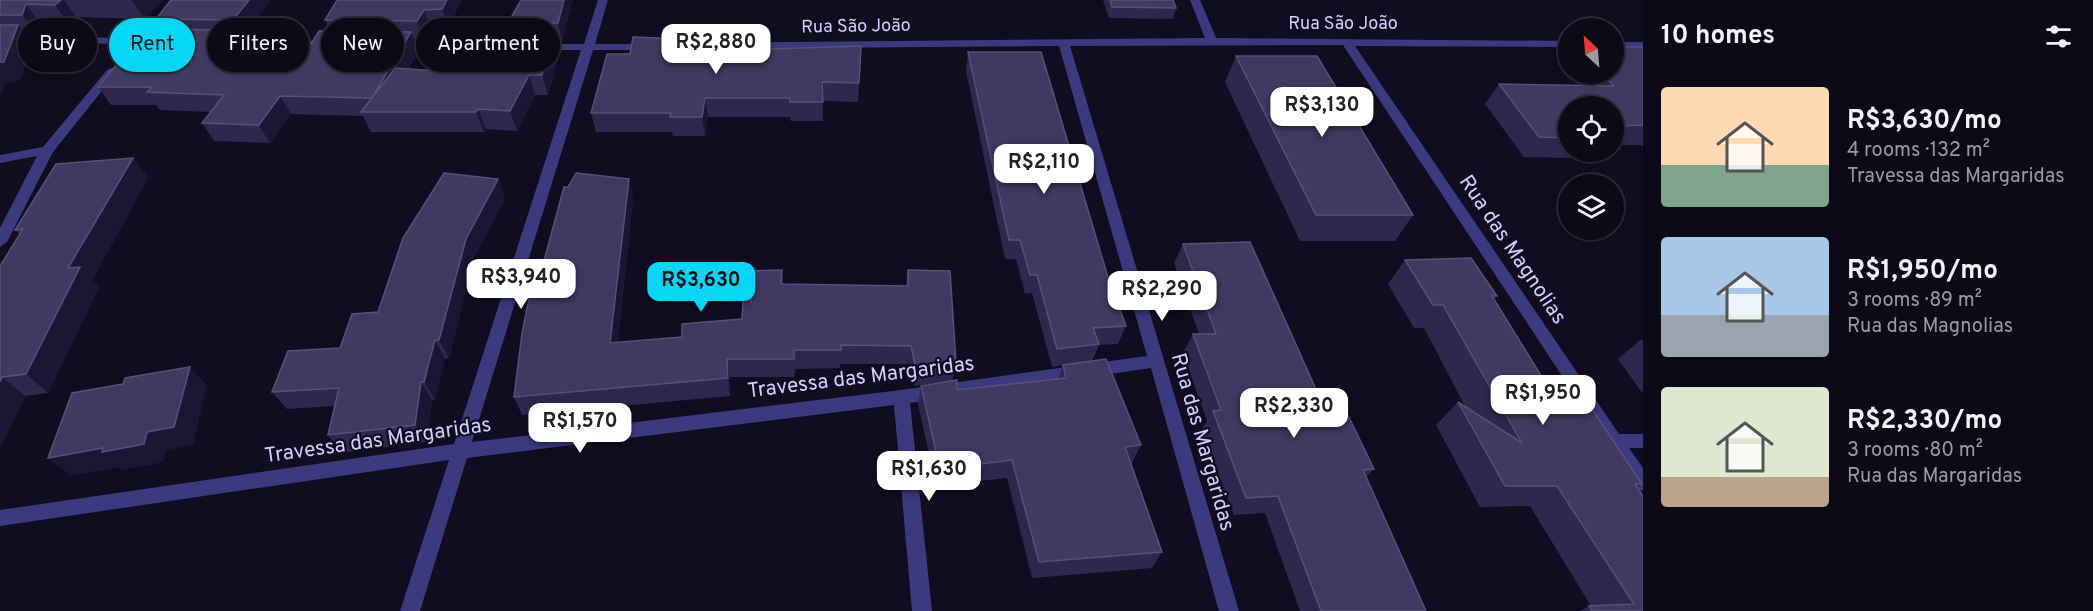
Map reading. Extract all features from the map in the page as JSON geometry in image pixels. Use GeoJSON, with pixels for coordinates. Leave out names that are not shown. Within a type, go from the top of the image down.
{"type":"FeatureCollection","features":[{"type":"Feature","properties":{"kind":"street"},"geometry":{"type":"LineString","coordinates":[[410,611],[603,0]]}},
{"type":"Feature","properties":{"kind":"street"},"geometry":{"type":"LineString","coordinates":[[1195,0],[1212,41]]}},
{"type":"Feature","properties":{"kind":"street"},"geometry":{"type":"LineString","coordinates":[[0,38],[109,49]]}},
{"type":"Feature","properties":{"kind":"street","name":"Rua São João"},"geometry":{"type":"LineString","coordinates":[[683,46],[1212,41],[1558,44]]}},
{"type":"Feature","properties":{"kind":"street","name":"Rua das Magnolias"},"geometry":{"type":"LineString","coordinates":[[1346,41],[1643,483]]}},
{"type":"Feature","properties":{"kind":"street"},"geometry":{"type":"LineString","coordinates":[[195,42],[321,44]]}},
{"type":"Feature","properties":{"kind":"street","name":"Rua das Margaridas"},"geometry":{"type":"LineString","coordinates":[[1064,43],[1229,611]]}},
{"type":"Feature","properties":{"kind":"street"},"geometry":{"type":"LineString","coordinates":[[404,45],[659,47]]}},
{"type":"Feature","properties":{"kind":"street"},"geometry":{"type":"LineString","coordinates":[[1624,46],[1641,47]]}},
{"type":"Feature","properties":{"kind":"street"},"geometry":{"type":"LineString","coordinates":[[0,242],[47,150],[111,72]]}},
{"type":"Feature","properties":{"kind":"street"},"geometry":{"type":"LineString","coordinates":[[0,159],[47,150]]}},
{"type":"Feature","properties":{"kind":"street","name":"Travessa das Margaridas"},"geometry":{"type":"LineString","coordinates":[[0,518],[460,451],[901,397],[1156,361]]}},
{"type":"Feature","properties":{"kind":"street"},"geometry":{"type":"LineString","coordinates":[[901,397],[922,611]]}},
{"type":"Feature","properties":{"kind":"street"},"geometry":{"type":"LineString","coordinates":[[1615,441],[1643,441]]}},
{"type":"Feature","properties":{"kind":"building"},"geometry":{"type":"Polygon","coordinates":[[[0,0],[61,0],[55,5],[26,4],[22,15],[0,15],[0,0]]]}},
{"type":"Feature","properties":{"kind":"building"},"geometry":{"type":"Polygon","coordinates":[[[171,0],[249,0],[235,18],[157,18],[171,0]]]}},
{"type":"Feature","properties":{"kind":"building"},"geometry":{"type":"Polygon","coordinates":[[[337,0],[447,0],[442,9],[424,10],[416,21],[404,21],[404,18],[326,18],[337,0]]]}},
{"type":"Feature","properties":{"kind":"building"},"geometry":{"type":"Polygon","coordinates":[[[521,0],[564,0],[559,18],[511,18],[521,0]]]}},
{"type":"Feature","properties":{"kind":"building"},"geometry":{"type":"Polygon","coordinates":[[[1110,0],[1173,0],[1176,8],[1112,7],[1110,0]]]}},
{"type":"Feature","properties":{"kind":"building"},"geometry":{"type":"Polygon","coordinates":[[[0,25],[18,25],[4,62],[0,62],[0,25]]]}},
{"type":"Feature","properties":{"kind":"building"},"geometry":{"type":"Polygon","coordinates":[[[195,30],[207,30],[207,72],[309,72],[309,47],[319,31],[321,31],[321,72],[387,72],[372,98],[280,96],[259,125],[202,123],[224,95],[147,92],[152,87],[98,87],[110,72],[195,72],[195,30]]]}},
{"type":"Feature","properties":{"kind":"building"},"geometry":{"type":"Polygon","coordinates":[[[404,32],[411,32],[404,44],[404,32]]]}},
{"type":"Feature","properties":{"kind":"building"},"geometry":{"type":"Polygon","coordinates":[[[714,32],[712,51],[861,46],[859,83],[822,82],[823,102],[790,102],[790,98],[705,98],[702,117],[670,117],[671,113],[591,113],[607,54],[630,54],[633,37],[684,39],[685,33],[714,32]]]}},
{"type":"Feature","properties":{"kind":"building"},"geometry":{"type":"Polygon","coordinates":[[[1624,47],[1643,47],[1643,125],[1624,126],[1624,96],[1558,96],[1558,138],[1539,137],[1499,84],[1614,86],[1612,84],[1624,84],[1624,47]]]}},
{"type":"Feature","properties":{"kind":"building"},"geometry":{"type":"Polygon","coordinates":[[[968,52],[1041,52],[1107,274],[1126,326],[1093,328],[1099,344],[1057,349],[1037,275],[1030,275],[1020,240],[1009,240],[968,52]]]}},
{"type":"Feature","properties":{"kind":"building"},"geometry":{"type":"Polygon","coordinates":[[[1236,56],[1317,56],[1413,215],[1316,215],[1236,56]]]}},
{"type":"Feature","properties":{"kind":"building"},"geometry":{"type":"Polygon","coordinates":[[[404,69],[416,69],[416,72],[481,74],[482,72],[543,72],[542,75],[529,75],[510,111],[478,109],[476,112],[361,112],[392,72],[404,72],[404,69]]]}},
{"type":"Feature","properties":{"kind":"building"},"geometry":{"type":"Polygon","coordinates":[[[133,158],[68,268],[80,267],[26,374],[2,377],[0,382],[0,266],[23,229],[15,230],[56,164],[133,158]]]}},
{"type":"Feature","properties":{"kind":"building"},"geometry":{"type":"Polygon","coordinates":[[[444,173],[498,179],[466,239],[439,340],[435,340],[424,382],[421,382],[415,425],[328,435],[339,388],[272,392],[288,351],[340,348],[352,314],[378,312],[403,238],[444,173]]]}},
{"type":"Feature","properties":{"kind":"building"},"geometry":{"type":"Polygon","coordinates":[[[576,173],[629,179],[610,343],[682,337],[682,324],[742,319],[745,271],[782,270],[781,284],[908,286],[908,270],[950,271],[956,363],[916,368],[911,346],[841,345],[841,350],[794,350],[794,359],[727,359],[728,378],[514,397],[522,333],[530,294],[535,294],[564,187],[568,187],[576,173]]]}},
{"type":"Feature","properties":{"kind":"building"},"geometry":{"type":"Polygon","coordinates":[[[1250,242],[1324,407],[1344,407],[1374,469],[1363,470],[1426,611],[1321,611],[1278,496],[1246,498],[1213,411],[1221,410],[1193,334],[1216,334],[1183,244],[1250,242]]]}},
{"type":"Feature","properties":{"kind":"building"},"geometry":{"type":"Polygon","coordinates":[[[1471,258],[1497,296],[1492,296],[1558,403],[1588,403],[1642,484],[1635,484],[1643,496],[1643,611],[1592,611],[1589,606],[1634,604],[1557,486],[1505,486],[1458,402],[1522,443],[1443,305],[1433,305],[1405,260],[1471,258]]]}},
{"type":"Feature","properties":{"kind":"building"},"geometry":{"type":"Polygon","coordinates":[[[1106,359],[1141,445],[1125,447],[1162,552],[1039,562],[1012,460],[940,469],[921,386],[957,380],[957,390],[1066,378],[1063,365],[1106,359]]]}},
{"type":"Feature","properties":{"kind":"building"},"geometry":{"type":"Polygon","coordinates":[[[190,367],[174,427],[147,432],[144,444],[102,452],[103,448],[48,458],[72,393],[123,384],[125,378],[190,367]]]}}]}
